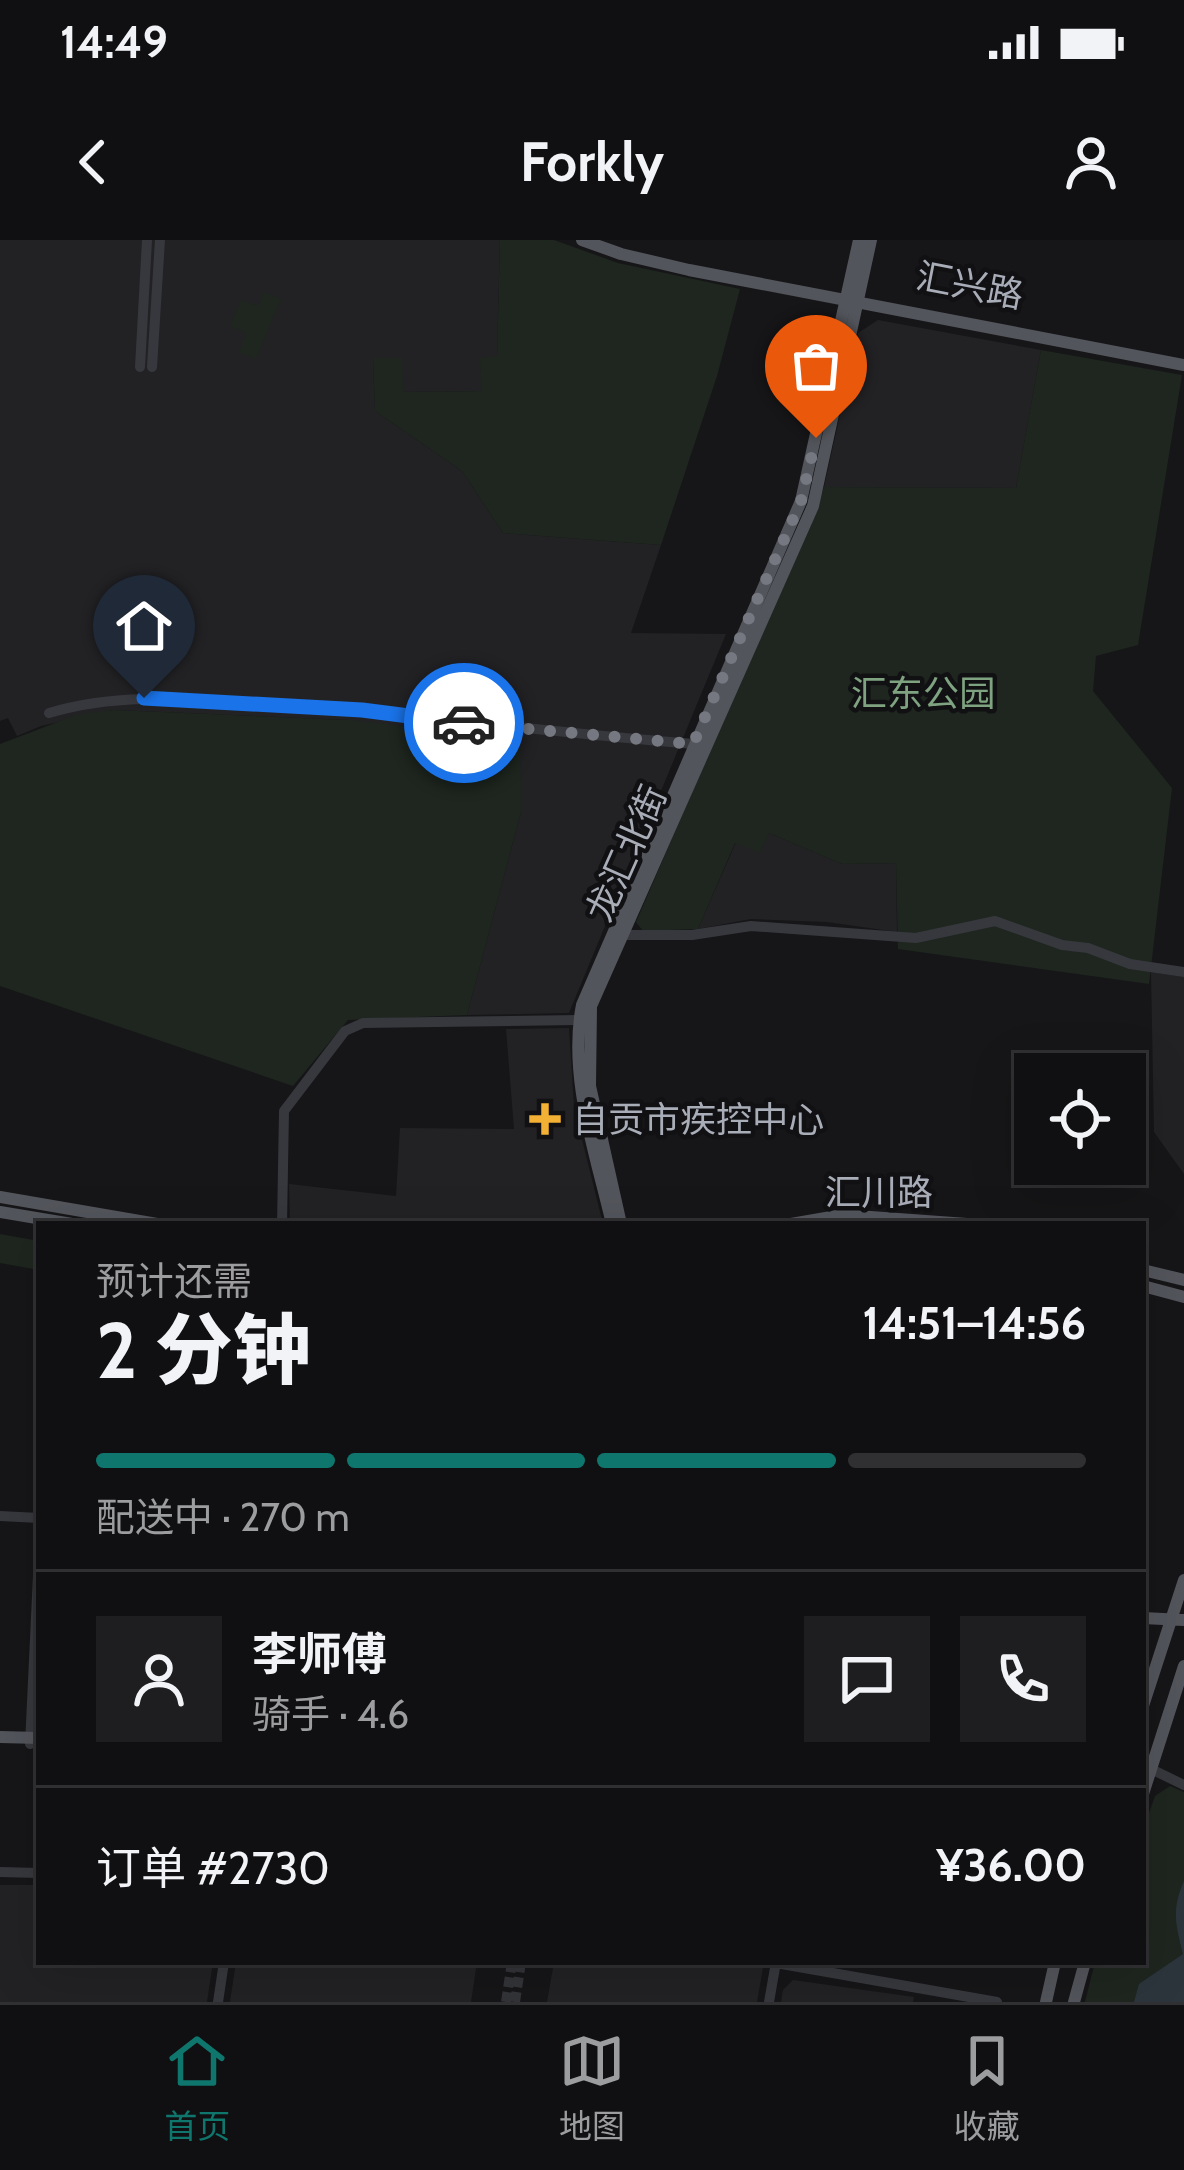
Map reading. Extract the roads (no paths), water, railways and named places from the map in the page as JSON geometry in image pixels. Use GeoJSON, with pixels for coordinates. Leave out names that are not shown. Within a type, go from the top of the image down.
{"type":"FeatureCollection","features":[{"type":"Feature","properties":{"kind":"main road"},"geometry":{"type":"LineString","coordinates":[[582,240],[666,265],[1184,361]]}},
{"type":"Feature","properties":{"kind":"main road"},"geometry":{"type":"LineString","coordinates":[[604,240],[853,298]]}},
{"type":"Feature","properties":{"kind":"main road","name":"龙汇北街"},"geometry":{"type":"LineString","coordinates":[[615,1220],[590,1086],[588,1020],[813,506],[853,298],[859,240]]}},
{"type":"Feature","properties":{"kind":"main road","name":"龙汇北街"},"geometry":{"type":"LineString","coordinates":[[615,1220],[582,1088],[579,1020],[598,965],[801,501],[871,240]]}},
{"type":"Feature","properties":{"kind":"main road"},"geometry":{"type":"LineString","coordinates":[[0,1197],[140,1221]]}},
{"type":"Feature","properties":{"kind":"main road"},"geometry":{"type":"LineString","coordinates":[[0,1212],[54,1221]]}},
{"type":"Feature","properties":{"kind":"main road","name":"汇川路"},"geometry":{"type":"LineString","coordinates":[[810,1221],[844,1216],[921,1221]]}},
{"type":"Feature","properties":{"kind":"main road"},"geometry":{"type":"LineString","coordinates":[[1146,1271],[1184,1280]]}},
{"type":"Feature","properties":{"kind":"main road"},"geometry":{"type":"LineString","coordinates":[[1146,1287],[1184,1297]]}},
{"type":"Feature","properties":{"kind":"main road"},"geometry":{"type":"LineString","coordinates":[[1146,1698],[1176,1623],[1184,1580]]}},
{"type":"Feature","properties":{"kind":"main road"},"geometry":{"type":"LineString","coordinates":[[1146,1622],[1176,1623]]}},
{"type":"Feature","properties":{"kind":"main road"},"geometry":{"type":"LineString","coordinates":[[1146,1785],[1184,1666]]}},
{"type":"Feature","properties":{"kind":"main road"},"geometry":{"type":"LineString","coordinates":[[0,1740],[35,1741]]}},
{"type":"Feature","properties":{"kind":"main road"},"geometry":{"type":"LineString","coordinates":[[1046,2002],[1053,1965]]}},
{"type":"Feature","properties":{"kind":"main road"},"geometry":{"type":"LineString","coordinates":[[1074,2002],[1083,1965]]}},
{"type":"Feature","properties":{"kind":"street"},"geometry":{"type":"LineString","coordinates":[[146,240],[146,367],[160,240]]}},
{"type":"Feature","properties":{"kind":"street"},"geometry":{"type":"LineString","coordinates":[[49,713],[119,698],[170,698],[362,710],[536,732],[693,744]]}},
{"type":"Feature","properties":{"kind":"street"},"geometry":{"type":"LineString","coordinates":[[623,935],[692,935],[751,926],[916,938],[994,922],[1130,964],[1184,972]]}},
{"type":"Feature","properties":{"kind":"street"},"geometry":{"type":"LineString","coordinates":[[281,1221],[284,1111],[352,1026],[579,1020]]}},
{"type":"Feature","properties":{"kind":"street"},"geometry":{"type":"LineString","coordinates":[[0,1516],[36,1518]]}},
{"type":"Feature","properties":{"kind":"street"},"geometry":{"type":"LineString","coordinates":[[35,1741],[36,1694]]}},
{"type":"Feature","properties":{"kind":"street"},"geometry":{"type":"LineString","coordinates":[[1151,1769],[1184,1785]]}},
{"type":"Feature","properties":{"kind":"street"},"geometry":{"type":"LineString","coordinates":[[0,1873],[36,1873]]}},
{"type":"Feature","properties":{"kind":"street"},"geometry":{"type":"LineString","coordinates":[[218,2002],[224,1965]]}},
{"type":"Feature","properties":{"kind":"street"},"geometry":{"type":"LineString","coordinates":[[769,2002],[776,1965]]}},
{"type":"Feature","properties":{"kind":"street"},"geometry":{"type":"LineString","coordinates":[[787,1965],[997,2002]]}},
{"type":"Feature","properties":{"kind":"tunnel"},"geometry":{"type":"LineString","coordinates":[[506,2002],[512,1965]]}},
{"type":"Feature","properties":{"kind":"tunnel"},"geometry":{"type":"LineString","coordinates":[[515,2002],[521,1965]]}},
{"type":"Feature","properties":{"kind":"place","name":"自贡市疾控中心"},"geometry":{"type":"Point","coordinates":[545,1119]}},
{"type":"Feature","properties":{"kind":"park label","name":"汇东公园"},"geometry":{"type":"Point","coordinates":[923,693]}}]}
